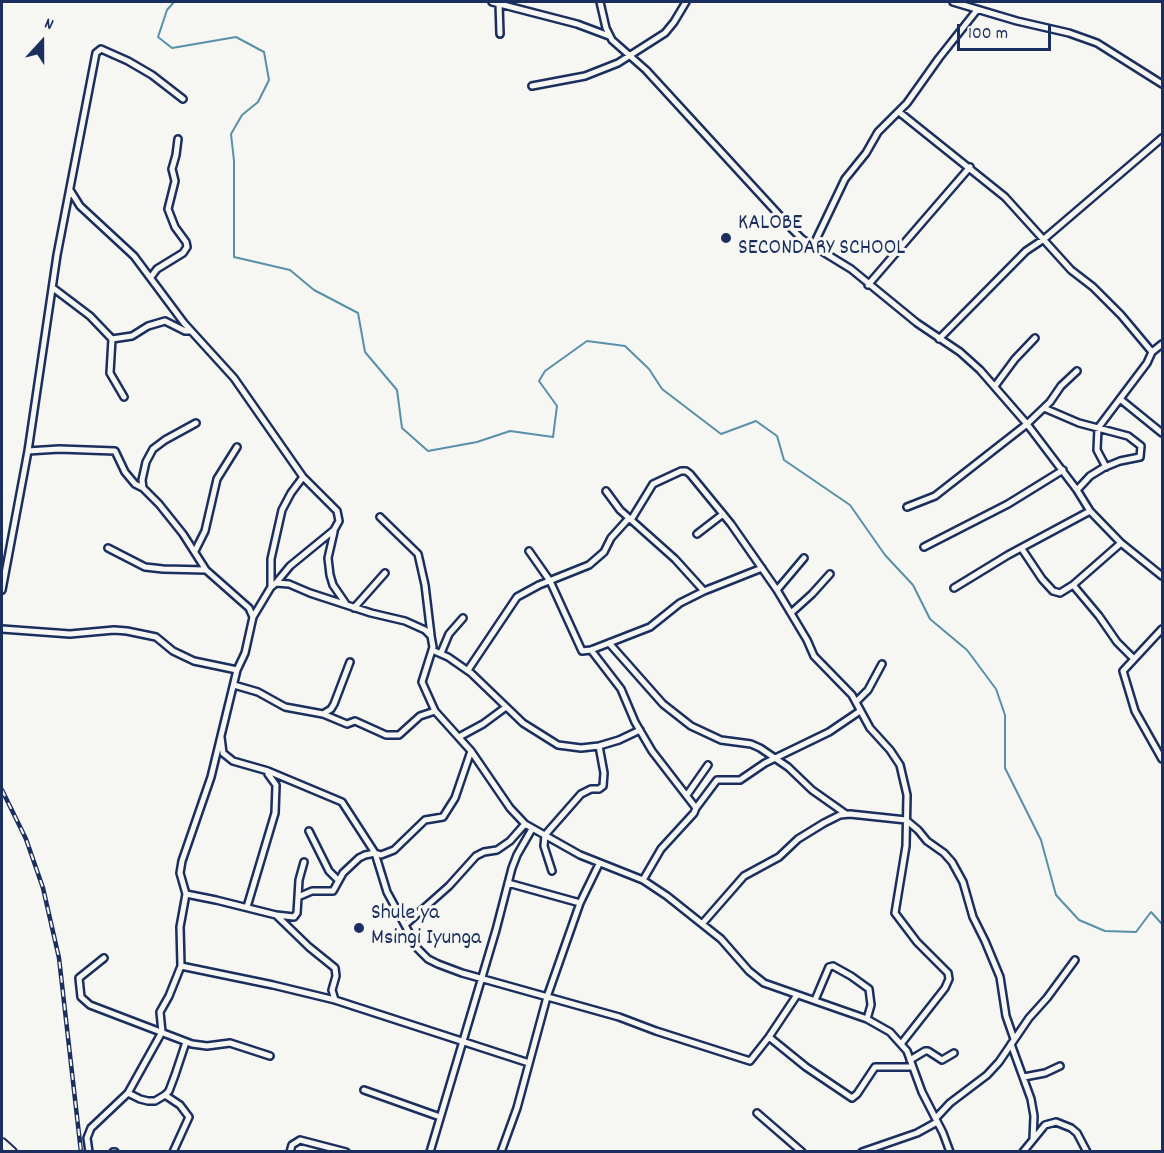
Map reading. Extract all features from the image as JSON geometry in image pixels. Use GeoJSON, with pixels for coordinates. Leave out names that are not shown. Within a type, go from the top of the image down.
{"type":"FeatureCollection","features":[{"type":"Feature","properties":{"kind":"street"},"geometry":{"type":"LineString","coordinates":[[492,2],[577,24],[609,36],[631,55],[791,228],[813,246],[836,259],[939,339],[960,352],[995,386],[1063,470],[1090,511],[1121,543],[1162,576]]}},
{"type":"Feature","properties":{"kind":"street"},"geometry":{"type":"LineString","coordinates":[[600,2],[609,36]]}},
{"type":"Feature","properties":{"kind":"street"},"geometry":{"type":"LineString","coordinates":[[532,86],[597,73],[631,55],[665,33],[686,2]]}},
{"type":"Feature","properties":{"kind":"street"},"geometry":{"type":"LineString","coordinates":[[953,2],[1097,43],[1162,84]]}},
{"type":"Feature","properties":{"kind":"street"},"geometry":{"type":"LineString","coordinates":[[499,3],[500,34]]}},
{"type":"Feature","properties":{"kind":"street"},"geometry":{"type":"LineString","coordinates":[[813,246],[841,185],[866,153],[878,132],[899,112],[977,10]]}},
{"type":"Feature","properties":{"kind":"street"},"geometry":{"type":"LineString","coordinates":[[2,590],[28,451],[57,255],[93,65],[98,50],[105,50],[152,75],[183,99]]}},
{"type":"Feature","properties":{"kind":"street"},"geometry":{"type":"LineString","coordinates":[[899,112],[1005,197],[1071,270],[1093,287],[1121,315],[1152,352]]}},
{"type":"Feature","properties":{"kind":"street"},"geometry":{"type":"LineString","coordinates":[[939,339],[1008,267],[1162,138]]}},
{"type":"Feature","properties":{"kind":"street"},"geometry":{"type":"LineString","coordinates":[[151,277],[164,264],[183,253],[187,247],[168,209],[175,181],[172,168],[178,139]]}},
{"type":"Feature","properties":{"kind":"street"},"geometry":{"type":"LineString","coordinates":[[868,285],[970,168]]}},
{"type":"Feature","properties":{"kind":"street"},"geometry":{"type":"LineString","coordinates":[[70,190],[80,206],[123,245],[151,277],[191,331],[234,378],[303,477],[337,511],[339,521],[328,553],[330,575],[333,585],[347,605]]}},
{"type":"Feature","properties":{"kind":"street"},"geometry":{"type":"LineString","coordinates":[[53,288],[90,316],[112,339],[110,373],[124,397]]}},
{"type":"Feature","properties":{"kind":"street"},"geometry":{"type":"LineString","coordinates":[[112,339],[132,336],[148,326],[165,321],[185,331],[191,331]]}},
{"type":"Feature","properties":{"kind":"street"},"geometry":{"type":"LineString","coordinates":[[995,386],[1015,359],[1035,338]]}},
{"type":"Feature","properties":{"kind":"street"},"geometry":{"type":"LineString","coordinates":[[1106,467],[1097,450],[1098,428],[1152,356],[1152,352],[1162,344]]}},
{"type":"Feature","properties":{"kind":"street"},"geometry":{"type":"LineString","coordinates":[[907,507],[935,496],[1027,424],[1077,371]]}},
{"type":"Feature","properties":{"kind":"street"},"geometry":{"type":"LineString","coordinates":[[1120,399],[1162,433]]}},
{"type":"Feature","properties":{"kind":"street"},"geometry":{"type":"LineString","coordinates":[[1044,408],[1079,423],[1128,436],[1141,446],[1140,457],[1106,467],[1090,476],[1077,490]]}},
{"type":"Feature","properties":{"kind":"street"},"geometry":{"type":"LineString","coordinates":[[143,488],[143,474],[147,458],[153,449],[196,423]]}},
{"type":"Feature","properties":{"kind":"street"},"geometry":{"type":"LineString","coordinates":[[195,551],[205,531],[217,479],[237,447]]}},
{"type":"Feature","properties":{"kind":"street"},"geometry":{"type":"LineString","coordinates":[[28,451],[59,448],[115,451],[125,472],[135,484],[143,488],[159,504],[195,551],[206,570],[249,608],[253,617]]}},
{"type":"Feature","properties":{"kind":"street"},"geometry":{"type":"LineString","coordinates":[[924,547],[1008,504],[1063,470]]}},
{"type":"Feature","properties":{"kind":"street"},"geometry":{"type":"LineString","coordinates":[[468,670],[517,597],[595,561],[604,552],[611,538],[630,519],[653,484],[684,471],[690,474],[723,514],[777,590],[814,656],[843,685],[856,702],[870,728],[900,765],[907,795],[906,846],[895,913],[917,942],[948,973],[949,979],[945,988],[902,1044]]}},
{"type":"Feature","properties":{"kind":"street"},"geometry":{"type":"LineString","coordinates":[[273,585],[271,559],[282,510],[303,477]]}},
{"type":"Feature","properties":{"kind":"street"},"geometry":{"type":"LineString","coordinates":[[606,491],[620,510],[675,559],[704,591]]}},
{"type":"Feature","properties":{"kind":"street"},"geometry":{"type":"LineString","coordinates":[[954,588],[1090,511]]}},
{"type":"Feature","properties":{"kind":"street"},"geometry":{"type":"LineString","coordinates":[[697,534],[723,514]]}},
{"type":"Feature","properties":{"kind":"street"},"geometry":{"type":"LineString","coordinates":[[380,517],[418,554],[425,585],[432,650],[422,682],[435,711],[471,751],[510,808],[532,829],[599,864],[643,880],[668,896],[721,939],[756,978],[770,986],[867,1019],[890,1032],[908,1051],[912,1067],[950,1152]]}},
{"type":"Feature","properties":{"kind":"street"},"geometry":{"type":"LineString","coordinates":[[89,1152],[87,1138],[91,1128],[128,1093],[162,1032],[160,1012],[181,966],[180,927],[186,894],[180,873],[182,861],[205,797],[237,670],[245,653],[253,617],[273,585],[290,566],[334,531]]}},
{"type":"Feature","properties":{"kind":"street"},"geometry":{"type":"LineString","coordinates":[[1022,549],[1042,579],[1053,591],[1060,593],[1073,585],[1121,543]]}},
{"type":"Feature","properties":{"kind":"street"},"geometry":{"type":"LineString","coordinates":[[108,548],[145,567],[206,570]]}},
{"type":"Feature","properties":{"kind":"street"},"geometry":{"type":"LineString","coordinates":[[529,551],[549,581],[582,651],[591,650],[650,627],[675,606],[704,591],[762,568]]}},
{"type":"Feature","properties":{"kind":"street"},"geometry":{"type":"LineString","coordinates":[[777,590],[804,558]]}},
{"type":"Feature","properties":{"kind":"street"},"geometry":{"type":"LineString","coordinates":[[354,608],[385,573]]}},
{"type":"Feature","properties":{"kind":"street"},"geometry":{"type":"LineString","coordinates":[[791,613],[830,574]]}},
{"type":"Feature","properties":{"kind":"street"},"geometry":{"type":"LineString","coordinates":[[273,585],[289,584],[354,608],[405,621],[425,630],[431,636]]}},
{"type":"Feature","properties":{"kind":"street"},"geometry":{"type":"LineString","coordinates":[[1073,585],[1117,642],[1133,658]]}},
{"type":"Feature","properties":{"kind":"street"},"geometry":{"type":"LineString","coordinates":[[441,653],[445,640],[463,618]]}},
{"type":"Feature","properties":{"kind":"street"},"geometry":{"type":"LineString","coordinates":[[2,629],[69,634],[127,631],[156,637],[173,651],[194,661],[237,670]]}},
{"type":"Feature","properties":{"kind":"street"},"geometry":{"type":"LineString","coordinates":[[1162,629],[1123,671],[1144,730],[1162,759]]}},
{"type":"Feature","properties":{"kind":"street"},"geometry":{"type":"LineString","coordinates":[[609,643],[663,704],[691,726],[721,740],[752,744],[788,767],[812,790],[848,814]]}},
{"type":"Feature","properties":{"kind":"street"},"geometry":{"type":"LineString","coordinates":[[432,650],[468,670],[523,723],[558,745],[581,748],[599,746],[619,740],[640,729]]}},
{"type":"Feature","properties":{"kind":"street"},"geometry":{"type":"LineString","coordinates":[[591,650],[621,689],[632,715],[658,760],[696,808]]}},
{"type":"Feature","properties":{"kind":"street"},"geometry":{"type":"LineString","coordinates":[[323,714],[334,704],[350,662]]}},
{"type":"Feature","properties":{"kind":"street"},"geometry":{"type":"LineString","coordinates":[[856,702],[868,690],[882,664]]}},
{"type":"Feature","properties":{"kind":"street"},"geometry":{"type":"LineString","coordinates":[[234,685],[258,692],[285,707],[323,714],[343,723],[355,721],[377,732],[394,736],[402,733],[420,716],[435,711]]}},
{"type":"Feature","properties":{"kind":"street"},"geometry":{"type":"LineString","coordinates":[[459,737],[483,724],[506,707]]}},
{"type":"Feature","properties":{"kind":"street"},"geometry":{"type":"LineString","coordinates":[[643,880],[661,849],[694,813],[717,780],[740,780],[774,758],[822,735],[860,711]]}},
{"type":"Feature","properties":{"kind":"street"},"geometry":{"type":"LineString","coordinates":[[221,737],[223,753],[226,757],[338,799],[362,830],[375,853],[387,892],[418,949],[428,959],[462,973],[619,1017],[748,1061],[751,1061],[769,1038],[797,995]]}},
{"type":"Feature","properties":{"kind":"street"},"geometry":{"type":"LineString","coordinates":[[552,871],[543,846],[545,835],[580,794],[603,786],[604,773],[599,746]]}},
{"type":"Feature","properties":{"kind":"street"},"geometry":{"type":"LineString","coordinates":[[298,897],[312,891],[333,891],[343,873],[359,858],[375,853],[381,855],[394,850],[425,820],[443,818],[455,798],[471,751]]}},
{"type":"Feature","properties":{"kind":"street"},"geometry":{"type":"LineString","coordinates":[[687,795],[708,765]]}},
{"type":"Feature","properties":{"kind":"street"},"geometry":{"type":"LineString","coordinates":[[246,907],[276,806],[274,782],[261,770]]}},
{"type":"Feature","properties":{"kind":"street"},"geometry":{"type":"LineString","coordinates":[[702,924],[747,873],[779,857],[812,830],[840,815],[906,820],[927,842],[944,853],[963,882],[973,917],[999,977],[1006,1016],[1033,1106],[1033,1139]]}},
{"type":"Feature","properties":{"kind":"street"},"geometry":{"type":"LineString","coordinates":[[405,925],[449,886],[476,856],[497,850],[510,841],[525,824]]}},
{"type":"Feature","properties":{"kind":"street"},"geometry":{"type":"LineString","coordinates":[[430,1152],[516,855],[532,829]]}},
{"type":"Feature","properties":{"kind":"street"},"geometry":{"type":"LineString","coordinates":[[309,831],[329,871],[338,880]]}},
{"type":"Feature","properties":{"kind":"street"},"geometry":{"type":"LineString","coordinates":[[186,894],[294,917],[297,913],[299,880],[304,862]]}},
{"type":"Feature","properties":{"kind":"street"},"geometry":{"type":"LineString","coordinates":[[501,1152],[517,1108],[547,997],[580,903],[599,864]]}},
{"type":"Feature","properties":{"kind":"street"},"geometry":{"type":"LineString","coordinates":[[508,883],[580,903]]}},
{"type":"Feature","properties":{"kind":"street"},"geometry":{"type":"LineString","coordinates":[[276,915],[335,968],[336,976],[332,990],[335,1000]]}},
{"type":"Feature","properties":{"kind":"street"},"geometry":{"type":"LineString","coordinates":[[104,958],[79,978],[80,992],[84,1001],[98,1009],[186,1042],[207,1046],[230,1043],[270,1056]]}},
{"type":"Feature","properties":{"kind":"street"},"geometry":{"type":"LineString","coordinates":[[862,1152],[917,1133],[936,1120],[950,1103],[987,1074],[1075,960]]}},
{"type":"Feature","properties":{"kind":"street"},"geometry":{"type":"LineString","coordinates":[[181,966],[335,1000],[529,1063]]}},
{"type":"Feature","properties":{"kind":"street"},"geometry":{"type":"LineString","coordinates":[[815,1000],[829,967],[833,966],[869,989],[871,1005],[867,1019]]}},
{"type":"Feature","properties":{"kind":"street"},"geometry":{"type":"LineString","coordinates":[[769,1038],[806,1067],[852,1098],[875,1067],[912,1067]]}},
{"type":"Feature","properties":{"kind":"street"},"geometry":{"type":"LineString","coordinates":[[128,1093],[148,1101],[155,1101],[165,1095],[169,1091],[186,1042]]}},
{"type":"Feature","properties":{"kind":"street"},"geometry":{"type":"LineString","coordinates":[[910,1060],[925,1051],[942,1060],[954,1053]]}},
{"type":"Feature","properties":{"kind":"street"},"geometry":{"type":"LineString","coordinates":[[1024,1077],[1045,1073],[1060,1066]]}},
{"type":"Feature","properties":{"kind":"street"},"geometry":{"type":"LineString","coordinates":[[364,1090],[440,1117]]}},
{"type":"Feature","properties":{"kind":"street"},"geometry":{"type":"LineString","coordinates":[[165,1095],[180,1105],[189,1117],[174,1151]]}},
{"type":"Feature","properties":{"kind":"street"},"geometry":{"type":"LineString","coordinates":[[757,1113],[802,1152]]}},
{"type":"Feature","properties":{"kind":"street"},"geometry":{"type":"LineString","coordinates":[[1025,1150],[1049,1123],[1063,1124],[1077,1133],[1087,1152]]}},
{"type":"Feature","properties":{"kind":"street"},"geometry":{"type":"LineString","coordinates":[[290,1152],[292,1145],[300,1140],[346,1152]]}},
{"type":"Feature","properties":{"kind":"street"},"geometry":{"type":"LineString","coordinates":[[2,1143],[12,1152]]}},
{"type":"Feature","properties":{"kind":"waterway"},"geometry":{"type":"LineString","coordinates":[[174,2],[167,10],[158,37],[172,48],[236,37],[264,52],[269,80],[258,102],[242,115],[231,134],[234,161],[234,257],[290,270],[314,290],[358,313],[365,352],[397,390],[402,428],[428,451],[477,442],[510,431],[553,437],[557,406],[539,381],[545,371],[587,341],[625,346],[649,369],[662,389],[721,434],[756,421],[777,436],[784,460],[850,505],[885,555],[913,585],[930,619],[967,650],[996,689],[1005,715],[1005,768],[1041,840],[1056,895],[1079,920],[1105,931],[1136,932],[1151,912],[1162,924]]}},
{"type":"Feature","properties":{"kind":"railway"},"geometry":{"type":"LineString","coordinates":[[2,790],[26,839],[43,888],[59,958],[81,1152]]}},
{"type":"Feature","properties":{"kind":"place","name":"KALOBE SECONDARY SCHOOL"},"geometry":{"type":"Point","coordinates":[726,238]}},
{"type":"Feature","properties":{"kind":"place","name":"Shule ya Msingi Iyunga"},"geometry":{"type":"Point","coordinates":[359,928]}}]}
